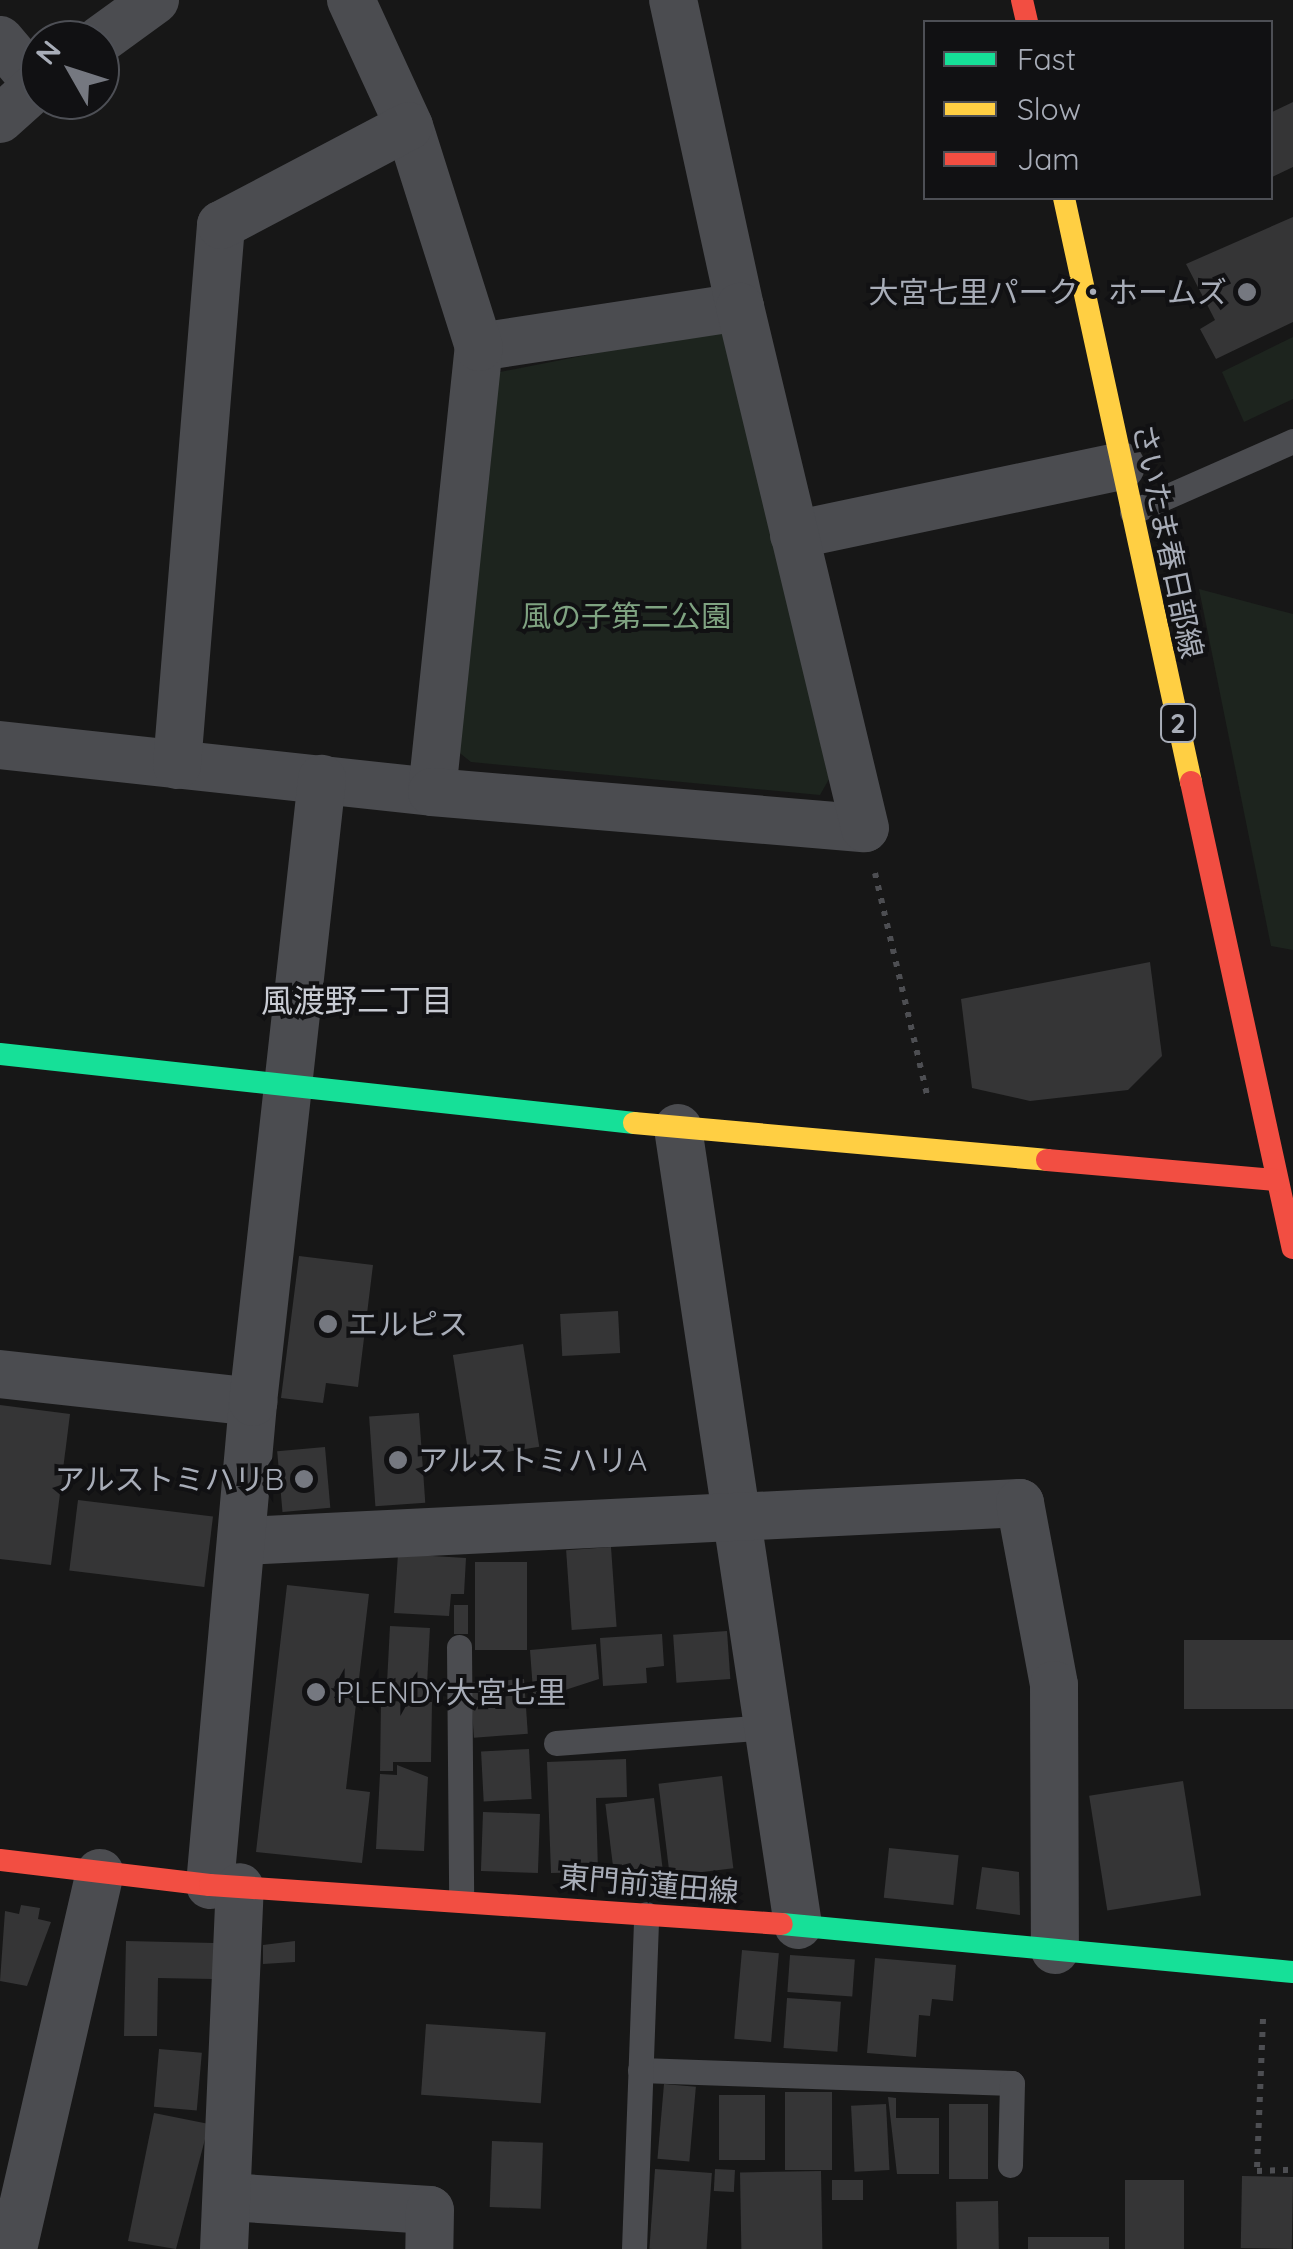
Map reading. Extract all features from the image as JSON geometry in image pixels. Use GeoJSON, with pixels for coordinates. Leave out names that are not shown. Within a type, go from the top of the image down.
{"type":"FeatureCollection","features":[{"type":"Feature","properties":{"kind":"main road","name":"さいたま春日部線"},"geometry":{"type":"LineString","coordinates":[[1064,200],[1293,1248]]}},
{"type":"Feature","properties":{"kind":"main road"},"geometry":{"type":"LineString","coordinates":[[0,1054],[678,1128],[1277,1180]]}},
{"type":"Feature","properties":{"kind":"main road","name":"東門前蓮田線"},"geometry":{"type":"LineString","coordinates":[[0,1860],[225,1886],[461,1898],[798,1925],[1293,1972]]}},
{"type":"Feature","properties":{"kind":"street"},"geometry":{"type":"LineString","coordinates":[[120,25],[155,0]]}},
{"type":"Feature","properties":{"kind":"street"},"geometry":{"type":"LineString","coordinates":[[351,0],[409,126],[479,347],[432,792]]}},
{"type":"Feature","properties":{"kind":"street"},"geometry":{"type":"LineString","coordinates":[[0,746],[432,792],[864,828],[740,306],[673,0]]}},
{"type":"Feature","properties":{"kind":"street"},"geometry":{"type":"LineString","coordinates":[[0,40],[20,63]]}},
{"type":"Feature","properties":{"kind":"street"},"geometry":{"type":"LineString","coordinates":[[0,119],[20,101]]}},
{"type":"Feature","properties":{"kind":"street"},"geometry":{"type":"LineString","coordinates":[[177,766],[222,226],[409,126]]}},
{"type":"Feature","properties":{"kind":"street"},"geometry":{"type":"LineString","coordinates":[[479,347],[740,306]]}},
{"type":"Feature","properties":{"kind":"street"},"geometry":{"type":"LineString","coordinates":[[794,534],[1121,466]]}},
{"type":"Feature","properties":{"kind":"street"},"geometry":{"type":"LineString","coordinates":[[224,2249],[228,2197],[225,1886],[253,1402],[322,779]]}},
{"type":"Feature","properties":{"kind":"street"},"geometry":{"type":"LineString","coordinates":[[678,1128],[798,1925]]}},
{"type":"Feature","properties":{"kind":"street"},"geometry":{"type":"LineString","coordinates":[[0,1374],[253,1402]]}},
{"type":"Feature","properties":{"kind":"street"},"geometry":{"type":"LineString","coordinates":[[244,1541],[1020,1503],[1054,1684],[1055,1950]]}},
{"type":"Feature","properties":{"kind":"street"},"geometry":{"type":"LineString","coordinates":[[13,2249],[100,1872]]}},
{"type":"Feature","properties":{"kind":"street"},"geometry":{"type":"LineString","coordinates":[[228,2197],[430,2210],[429,2249]]}},
{"type":"Feature","properties":{"kind":"lane"},"geometry":{"type":"LineString","coordinates":[[1132,512],[1293,442]]}},
{"type":"Feature","properties":{"kind":"lane"},"geometry":{"type":"LineString","coordinates":[[459,1646],[461,1898]]}},
{"type":"Feature","properties":{"kind":"lane"},"geometry":{"type":"LineString","coordinates":[[556,1742],[770,1727]]}},
{"type":"Feature","properties":{"kind":"lane"},"geometry":{"type":"LineString","coordinates":[[634,2249],[646,1914]]}},
{"type":"Feature","properties":{"kind":"lane"},"geometry":{"type":"LineString","coordinates":[[640,2070],[1012,2083],[1010,2165]]}},
{"type":"Feature","properties":{"kind":"path"},"geometry":{"type":"LineString","coordinates":[[864,828],[941,1151]]}},
{"type":"Feature","properties":{"kind":"path"},"geometry":{"type":"LineString","coordinates":[[1264,1972],[1257,2171],[1293,2170]]}},
{"type":"Feature","properties":{"kind":"green space","name":"風の子第二公園"},"geometry":{"type":"Polygon","coordinates":[[[723,328],[829,779],[820,795],[471,762],[451,746],[495,373],[723,328]]]}},
{"type":"Feature","properties":{"kind":"green space"},"geometry":{"type":"Polygon","coordinates":[[[1293,337],[1293,399],[1244,422],[1222,372],[1293,337]]]}},
{"type":"Feature","properties":{"kind":"green space"},"geometry":{"type":"Polygon","coordinates":[[[1199,589],[1293,614],[1293,950],[1271,946],[1199,589]]]}},
{"type":"Feature","properties":{"kind":"building"},"geometry":{"type":"Polygon","coordinates":[[[1293,102],[1293,167],[1273,177],[1273,112],[1293,102]]]}},
{"type":"Feature","properties":{"kind":"building","name":"大宮七里パーク・ホームズ"},"geometry":{"type":"Polygon","coordinates":[[[1293,217],[1293,322],[1216,359],[1200,329],[1215,320],[1186,264],[1293,217]]]}},
{"type":"Feature","properties":{"kind":"building"},"geometry":{"type":"Polygon","coordinates":[[[1150,962],[1162,1056],[1128,1090],[1030,1101],[972,1088],[961,999],[1150,962]]]}},
{"type":"Feature","properties":{"kind":"building","name":"エルピス"},"geometry":{"type":"Polygon","coordinates":[[[299,1256],[373,1265],[358,1387],[326,1383],[323,1403],[281,1398],[299,1256]]]}},
{"type":"Feature","properties":{"kind":"building"},"geometry":{"type":"Polygon","coordinates":[[[618,1311],[620,1353],[562,1356],[560,1314],[618,1311]]]}},
{"type":"Feature","properties":{"kind":"building"},"geometry":{"type":"Polygon","coordinates":[[[523,1344],[539,1447],[469,1458],[453,1355],[523,1344]]]}},
{"type":"Feature","properties":{"kind":"building"},"geometry":{"type":"Polygon","coordinates":[[[0,1405],[70,1414],[51,1565],[0,1559],[0,1405]]]}},
{"type":"Feature","properties":{"kind":"building","name":"アルストミハリA"},"geometry":{"type":"Polygon","coordinates":[[[419,1413],[425,1503],[375,1506],[369,1416],[419,1413]]]}},
{"type":"Feature","properties":{"kind":"building","name":"アルストミハリB"},"geometry":{"type":"Polygon","coordinates":[[[325,1447],[330,1508],[282,1512],[277,1451],[325,1447]]]}},
{"type":"Feature","properties":{"kind":"building"},"geometry":{"type":"Polygon","coordinates":[[[78,1500],[213,1517],[204,1587],[69,1570],[78,1500]]]}},
{"type":"Feature","properties":{"kind":"building"},"geometry":{"type":"Polygon","coordinates":[[[611,1547],[617,1627],[572,1630],[566,1550],[611,1547]]]}},
{"type":"Feature","properties":{"kind":"building"},"geometry":{"type":"Polygon","coordinates":[[[398,1554],[466,1558],[464,1594],[451,1594],[449,1616],[394,1613],[398,1554]]]}},
{"type":"Feature","properties":{"kind":"building"},"geometry":{"type":"Polygon","coordinates":[[[475,1562],[527,1562],[527,1650],[475,1650],[475,1562]]]}},
{"type":"Feature","properties":{"kind":"building","name":"PLENDY大宮七里"},"geometry":{"type":"Polygon","coordinates":[[[287,1585],[369,1594],[346,1789],[370,1792],[362,1863],[256,1852],[287,1585]]]}},
{"type":"Feature","properties":{"kind":"building"},"geometry":{"type":"Polygon","coordinates":[[[454,1605],[468,1605],[468,1634],[454,1634],[454,1605]]]}},
{"type":"Feature","properties":{"kind":"building"},"geometry":{"type":"Polygon","coordinates":[[[390,1626],[430,1628],[426,1699],[386,1697],[390,1626]]]}},
{"type":"Feature","properties":{"kind":"building"},"geometry":{"type":"Polygon","coordinates":[[[727,1631],[730,1679],[676,1683],[673,1635],[727,1631]]]}},
{"type":"Feature","properties":{"kind":"building"},"geometry":{"type":"Polygon","coordinates":[[[662,1634],[664,1666],[646,1668],[647,1683],[603,1686],[600,1638],[662,1634]]]}},
{"type":"Feature","properties":{"kind":"building"},"geometry":{"type":"Polygon","coordinates":[[[1184,1640],[1293,1640],[1293,1709],[1184,1709],[1184,1640]]]}},
{"type":"Feature","properties":{"kind":"building"},"geometry":{"type":"Polygon","coordinates":[[[596,1644],[599,1679],[559,1692],[560,1702],[534,1704],[530,1650],[596,1644]]]}},
{"type":"Feature","properties":{"kind":"building"},"geometry":{"type":"Polygon","coordinates":[[[524,1679],[528,1734],[474,1738],[470,1683],[524,1679]]]}},
{"type":"Feature","properties":{"kind":"building"},"geometry":{"type":"Polygon","coordinates":[[[381,1701],[432,1702],[431,1762],[393,1762],[393,1771],[380,1771],[381,1701]]]}},
{"type":"Feature","properties":{"kind":"building"},"geometry":{"type":"Polygon","coordinates":[[[529,1749],[532,1799],[484,1801],[481,1752],[529,1749]]]}},
{"type":"Feature","properties":{"kind":"building"},"geometry":{"type":"Polygon","coordinates":[[[626,1759],[627,1797],[596,1798],[598,1872],[551,1873],[547,1762],[626,1759]]]}},
{"type":"Feature","properties":{"kind":"building"},"geometry":{"type":"Polygon","coordinates":[[[397,1765],[428,1777],[424,1851],[376,1849],[380,1774],[397,1775],[397,1765]]]}},
{"type":"Feature","properties":{"kind":"building"},"geometry":{"type":"Polygon","coordinates":[[[722,1776],[733,1868],[670,1876],[658,1784],[722,1776]]]}},
{"type":"Feature","properties":{"kind":"building"},"geometry":{"type":"Polygon","coordinates":[[[1183,1781],[1201,1896],[1107,1910],[1089,1796],[1183,1781]]]}},
{"type":"Feature","properties":{"kind":"building"},"geometry":{"type":"Polygon","coordinates":[[[654,1798],[664,1878],[615,1884],[605,1804],[654,1798]]]}},
{"type":"Feature","properties":{"kind":"building"},"geometry":{"type":"Polygon","coordinates":[[[483,1812],[540,1814],[538,1873],[481,1871],[483,1812]]]}},
{"type":"Feature","properties":{"kind":"building"},"geometry":{"type":"Polygon","coordinates":[[[889,1848],[959,1855],[953,1905],[884,1898],[889,1848]]]}},
{"type":"Feature","properties":{"kind":"building"},"geometry":{"type":"Polygon","coordinates":[[[982,1867],[1019,1872],[1020,1915],[976,1909],[982,1867]]]}},
{"type":"Feature","properties":{"kind":"building"},"geometry":{"type":"Polygon","coordinates":[[[21,1905],[40,1908],[38,1919],[51,1922],[27,1986],[0,1981],[5,1911],[19,1914],[21,1905]]]}},
{"type":"Feature","properties":{"kind":"building"},"geometry":{"type":"Polygon","coordinates":[[[126,1941],[214,1943],[213,1979],[158,1978],[157,2036],[124,2036],[126,1941]]]}},
{"type":"Feature","properties":{"kind":"building"},"geometry":{"type":"Polygon","coordinates":[[[295,1941],[295,1962],[263,1964],[263,1945],[295,1941]]]}},
{"type":"Feature","properties":{"kind":"building"},"geometry":{"type":"Polygon","coordinates":[[[742,1950],[779,1953],[771,2042],[734,2039],[742,1950]]]}},
{"type":"Feature","properties":{"kind":"building"},"geometry":{"type":"Polygon","coordinates":[[[790,1955],[855,1960],[852,1996],[787,1992],[790,1955]]]}},
{"type":"Feature","properties":{"kind":"building"},"geometry":{"type":"Polygon","coordinates":[[[875,1958],[956,1965],[953,2001],[932,1999],[930,2016],[919,2015],[916,2057],[867,2053],[875,1958]]]}},
{"type":"Feature","properties":{"kind":"building"},"geometry":{"type":"Polygon","coordinates":[[[787,1998],[841,2002],[837,2052],[784,2048],[787,1998]]]}},
{"type":"Feature","properties":{"kind":"building"},"geometry":{"type":"Polygon","coordinates":[[[426,2024],[546,2032],[541,2103],[421,2095],[426,2024]]]}},
{"type":"Feature","properties":{"kind":"building"},"geometry":{"type":"Polygon","coordinates":[[[159,2049],[202,2053],[197,2111],[154,2107],[159,2049]]]}},
{"type":"Feature","properties":{"kind":"building"},"geometry":{"type":"Polygon","coordinates":[[[664,2084],[696,2087],[689,2162],[657,2159],[664,2084]]]}},
{"type":"Feature","properties":{"kind":"building"},"geometry":{"type":"Polygon","coordinates":[[[785,2092],[832,2092],[832,2170],[785,2170],[785,2092]]]}},
{"type":"Feature","properties":{"kind":"building"},"geometry":{"type":"Polygon","coordinates":[[[719,2095],[765,2095],[765,2160],[719,2160],[719,2095]]]}},
{"type":"Feature","properties":{"kind":"building"},"geometry":{"type":"Polygon","coordinates":[[[888,2097],[896,2098],[896,2118],[939,2118],[939,2174],[897,2174],[888,2097]]]}},
{"type":"Feature","properties":{"kind":"building"},"geometry":{"type":"Polygon","coordinates":[[[886,2104],[889,2170],[855,2172],[851,2106],[886,2104]]]}},
{"type":"Feature","properties":{"kind":"building"},"geometry":{"type":"Polygon","coordinates":[[[949,2104],[988,2104],[988,2179],[949,2179],[949,2104]]]}},
{"type":"Feature","properties":{"kind":"building"},"geometry":{"type":"Polygon","coordinates":[[[154,2113],[209,2124],[176,2249],[128,2241],[154,2113]]]}},
{"type":"Feature","properties":{"kind":"building"},"geometry":{"type":"Polygon","coordinates":[[[492,2141],[543,2143],[541,2209],[490,2207],[492,2141]]]}},
{"type":"Feature","properties":{"kind":"building"},"geometry":{"type":"Polygon","coordinates":[[[655,2169],[712,2173],[707,2249],[649,2249],[655,2169]]]}},
{"type":"Feature","properties":{"kind":"building"},"geometry":{"type":"Polygon","coordinates":[[[715,2169],[735,2170],[734,2192],[714,2191],[715,2169]]]}},
{"type":"Feature","properties":{"kind":"building"},"geometry":{"type":"Polygon","coordinates":[[[821,2171],[822,2249],[741,2249],[740,2172],[821,2171]]]}},
{"type":"Feature","properties":{"kind":"building"},"geometry":{"type":"Polygon","coordinates":[[[1242,2176],[1293,2177],[1292,2249],[1241,2248],[1242,2176]]]}},
{"type":"Feature","properties":{"kind":"building"},"geometry":{"type":"Polygon","coordinates":[[[832,2180],[863,2180],[863,2200],[832,2200],[832,2180]]]}},
{"type":"Feature","properties":{"kind":"building"},"geometry":{"type":"Polygon","coordinates":[[[1125,2180],[1184,2180],[1184,2249],[1125,2249],[1125,2180]]]}},
{"type":"Feature","properties":{"kind":"building"},"geometry":{"type":"Polygon","coordinates":[[[998,2201],[999,2249],[957,2249],[956,2202],[998,2201]]]}},
{"type":"Feature","properties":{"kind":"building"},"geometry":{"type":"Polygon","coordinates":[[[1028,2237],[1109,2237],[1109,2249],[1028,2249],[1028,2237]]]}},
{"type":"Feature","properties":{"kind":"traffic: fast"},"geometry":{"type":"LineString","coordinates":[[0,1054],[634,1123]]}},
{"type":"Feature","properties":{"kind":"traffic: fast"},"geometry":{"type":"LineString","coordinates":[[782,1924],[1293,1972]]}},
{"type":"Feature","properties":{"kind":"traffic: slow"},"geometry":{"type":"LineString","coordinates":[[1064,200],[1191,782]]}},
{"type":"Feature","properties":{"kind":"traffic: slow"},"geometry":{"type":"LineString","coordinates":[[634,1123],[1047,1160]]}},
{"type":"Feature","properties":{"kind":"traffic: jam"},"geometry":{"type":"LineString","coordinates":[[1022,0],[1027,20]]}},
{"type":"Feature","properties":{"kind":"traffic: jam"},"geometry":{"type":"LineString","coordinates":[[1191,782],[1293,1248]]}},
{"type":"Feature","properties":{"kind":"traffic: jam"},"geometry":{"type":"LineString","coordinates":[[1047,1160],[1277,1180]]}},
{"type":"Feature","properties":{"kind":"traffic: jam"},"geometry":{"type":"LineString","coordinates":[[0,1860],[210,1885],[782,1924]]}},
{"type":"Feature","properties":{"kind":"place","name":"大宮七里パーク・ホームズ"},"geometry":{"type":"Point","coordinates":[1247,292]}},
{"type":"Feature","properties":{"kind":"place","name":"エルピス"},"geometry":{"type":"Point","coordinates":[328,1324]}},
{"type":"Feature","properties":{"kind":"place","name":"アルストミハリA"},"geometry":{"type":"Point","coordinates":[398,1460]}},
{"type":"Feature","properties":{"kind":"place","name":"アルストミハリB"},"geometry":{"type":"Point","coordinates":[304,1479]}},
{"type":"Feature","properties":{"kind":"place","name":"PLENDY大宮七里"},"geometry":{"type":"Point","coordinates":[316,1692]}},
{"type":"Feature","properties":{"kind":"district","name":"風渡野二丁目"},"geometry":{"type":"Point","coordinates":[357,1000]}}]}
